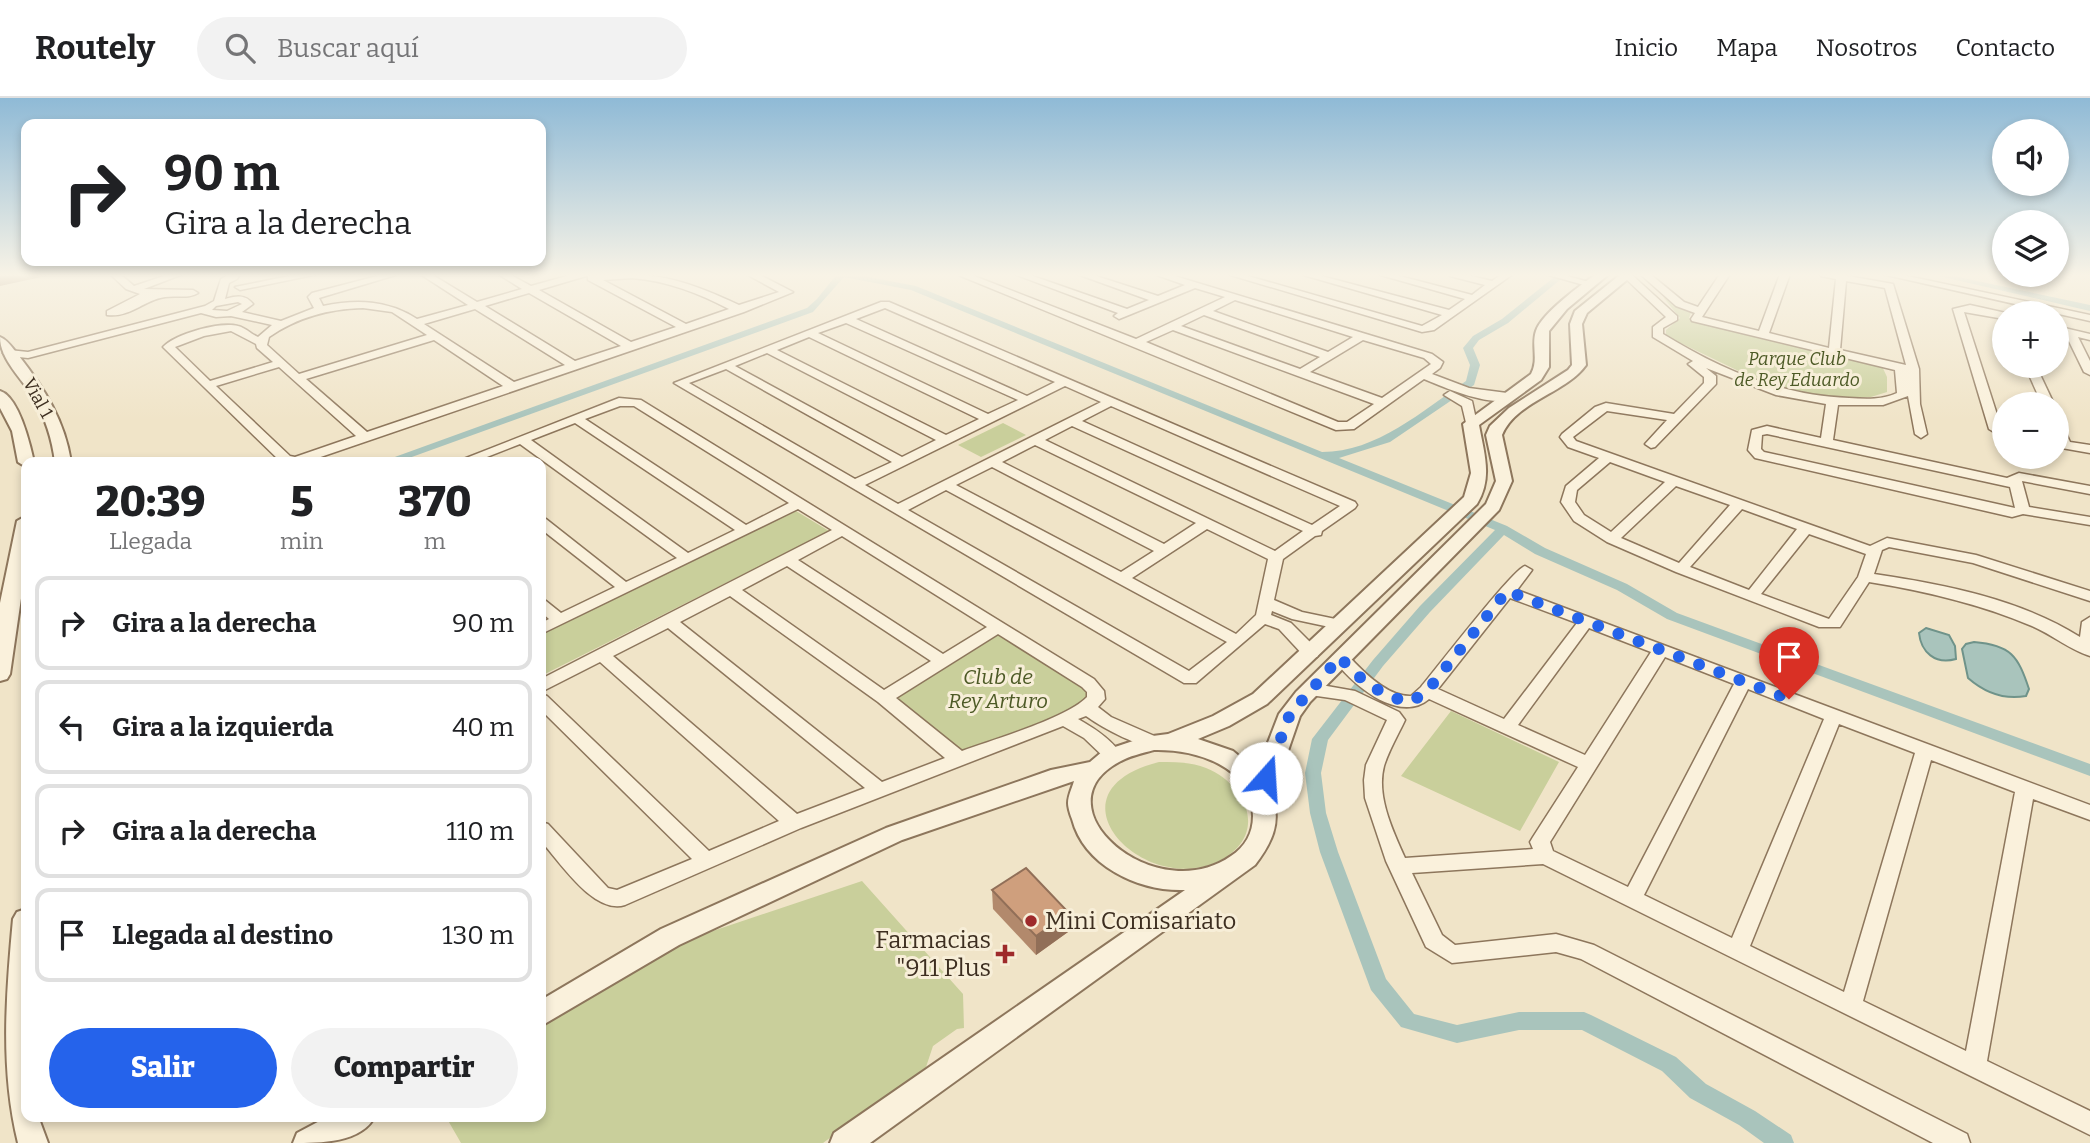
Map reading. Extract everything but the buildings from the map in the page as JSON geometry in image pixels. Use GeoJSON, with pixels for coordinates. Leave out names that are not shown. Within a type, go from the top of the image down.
{"type":"FeatureCollection","features":[{"type":"Feature","properties":{"kind":"street"},"geometry":{"type":"LineString","coordinates":[[4,347],[28,355],[163,323]]}},
{"type":"Feature","properties":{"kind":"street"},"geometry":{"type":"LineString","coordinates":[[25,374],[34,362],[43,358],[169,323]]}},
{"type":"Feature","properties":{"kind":"street"},"geometry":{"type":"LineString","coordinates":[[276,323],[281,324]]}},
{"type":"Feature","properties":{"kind":"street"},"geometry":{"type":"LineString","coordinates":[[416,323],[513,387]]}},
{"type":"Feature","properties":{"kind":"street"},"geometry":{"type":"LineString","coordinates":[[505,323],[575,366]]}},
{"type":"Feature","properties":{"kind":"street"},"geometry":{"type":"LineString","coordinates":[[589,323],[632,347]]}},
{"type":"Feature","properties":{"kind":"street"},"geometry":{"type":"LineString","coordinates":[[676,323],[686,328]]}},
{"type":"Feature","properties":{"kind":"street"},"geometry":{"type":"LineString","coordinates":[[307,457],[702,323]]}},
{"type":"Feature","properties":{"kind":"street"},"geometry":{"type":"LineString","coordinates":[[837,323],[680,383],[1190,679],[1238,641],[1265,610],[1276,557],[1316,532],[1350,505],[929,323]]}},
{"type":"Feature","properties":{"kind":"street"},"geometry":{"type":"LineString","coordinates":[[855,323],[1027,400]]}},
{"type":"Feature","properties":{"kind":"street"},"geometry":{"type":"LineString","coordinates":[[1089,323],[1336,426],[1350,426],[1436,366],[1437,362],[1433,358],[1319,323]]}},
{"type":"Feature","properties":{"kind":"street"},"geometry":{"type":"LineString","coordinates":[[1097,326],[1105,323]]}},
{"type":"Feature","properties":{"kind":"street"},"geometry":{"type":"LineString","coordinates":[[1138,342],[1179,323]]}},
{"type":"Feature","properties":{"kind":"street"},"geometry":{"type":"LineString","coordinates":[[1236,323],[1329,356]]}},
{"type":"Feature","properties":{"kind":"street"},"geometry":{"type":"LineString","coordinates":[[1396,323],[1417,329],[1430,328],[1437,323]]}},
{"type":"Feature","properties":{"kind":"street"},"geometry":{"type":"LineString","coordinates":[[1471,424],[1536,377],[1542,367],[1542,331],[1549,323]]}},
{"type":"Feature","properties":{"kind":"street"},"geometry":{"type":"LineString","coordinates":[[1542,354],[1555,365],[1573,365],[1569,340],[1576,323]]}},
{"type":"Feature","properties":{"kind":"street"},"geometry":{"type":"LineString","coordinates":[[1665,323],[1658,327],[1657,335],[1683,351],[1719,370],[1798,398],[1832,403],[1884,402],[1903,394],[1907,369]]}},
{"type":"Feature","properties":{"kind":"street"},"geometry":{"type":"LineString","coordinates":[[1712,323],[1907,369]]}},
{"type":"Feature","properties":{"kind":"street"},"geometry":{"type":"LineString","coordinates":[[1763,335],[1767,323]]}},
{"type":"Feature","properties":{"kind":"street"},"geometry":{"type":"LineString","coordinates":[[1834,353],[1837,323]]}},
{"type":"Feature","properties":{"kind":"street"},"geometry":{"type":"LineString","coordinates":[[1897,323],[1921,434]]}},
{"type":"Feature","properties":{"kind":"street"},"geometry":{"type":"LineString","coordinates":[[1962,323],[1992,419]]}},
{"type":"Feature","properties":{"kind":"street"},"geometry":{"type":"LineString","coordinates":[[281,324],[261,341],[252,341],[240,330],[229,328],[169,344],[168,348],[283,457]]}},
{"type":"Feature","properties":{"kind":"street"},"geometry":{"type":"LineString","coordinates":[[1172,326],[1383,403]]}},
{"type":"Feature","properties":{"kind":"street"},"geometry":{"type":"LineString","coordinates":[[2070,332],[2090,337]]}},
{"type":"Feature","properties":{"kind":"street"},"geometry":{"type":"LineString","coordinates":[[2070,332],[2090,372]]}},
{"type":"Feature","properties":{"kind":"street"},"geometry":{"type":"LineString","coordinates":[[809,333],[988,419]]}},
{"type":"Feature","properties":{"kind":"street"},"geometry":{"type":"LineString","coordinates":[[297,378],[435,336]]}},
{"type":"Feature","properties":{"kind":"street"},"geometry":{"type":"LineString","coordinates":[[1301,373],[1363,336]]}},
{"type":"Feature","properties":{"kind":"street"},"geometry":{"type":"LineString","coordinates":[[1542,354],[1550,336],[1569,340]]}},
{"type":"Feature","properties":{"kind":"street"},"geometry":{"type":"LineString","coordinates":[[1262,795],[1271,762],[1290,714],[1340,657],[1493,506],[1504,481],[1494,435],[1498,426],[1514,411],[1573,373],[1579,365],[1569,340]]}},
{"type":"Feature","properties":{"kind":"street"},"geometry":{"type":"LineString","coordinates":[[261,341],[261,346],[366,438]]}},
{"type":"Feature","properties":{"kind":"street","name":"Vial 1"},"geometry":{"type":"LineString","coordinates":[[4,347],[25,374],[51,418],[62,457]]}},
{"type":"Feature","properties":{"kind":"street"},"geometry":{"type":"LineString","coordinates":[[768,349],[946,440]]}},
{"type":"Feature","properties":{"kind":"street"},"geometry":{"type":"LineString","coordinates":[[1651,444],[1711,382],[1710,376],[1681,354],[1683,351]]}},
{"type":"Feature","properties":{"kind":"street"},"geometry":{"type":"LineString","coordinates":[[208,385],[281,363]]}},
{"type":"Feature","properties":{"kind":"street"},"geometry":{"type":"LineString","coordinates":[[726,365],[902,462]]}},
{"type":"Feature","properties":{"kind":"street"},"geometry":{"type":"LineString","coordinates":[[1424,375],[1467,393],[1507,397]]}},
{"type":"Feature","properties":{"kind":"street"},"geometry":{"type":"LineString","coordinates":[[856,484],[1066,381]]}},
{"type":"Feature","properties":{"kind":"street"},"geometry":{"type":"LineString","coordinates":[[1234,868],[1205,879],[1171,881],[1138,874],[1109,859],[1089,838],[1079,814],[1080,791],[1092,770],[1112,754],[1161,742],[1221,722],[1260,699],[1478,490],[1479,479],[1468,404],[1437,390],[1410,384]]}},
{"type":"Feature","properties":{"kind":"street","name":"Vial 1"},"geometry":{"type":"LineString","coordinates":[[0,395],[20,431],[25,457]]}},
{"type":"Feature","properties":{"kind":"street"},"geometry":{"type":"LineString","coordinates":[[899,509],[1111,401]]}},
{"type":"Feature","properties":{"kind":"street"},"geometry":{"type":"LineString","coordinates":[[476,457],[619,402],[637,403],[1088,683],[1096,691],[1096,699],[1087,708],[1064,719],[794,823],[705,859],[618,899],[602,895],[546,835]]}},
{"type":"Feature","properties":{"kind":"street"},"geometry":{"type":"LineString","coordinates":[[1826,444],[1832,403]]}},
{"type":"Feature","properties":{"kind":"street"},"geometry":{"type":"LineString","coordinates":[[1676,418],[1606,407],[1566,435],[1572,443],[1608,457],[1874,552]]}},
{"type":"Feature","properties":{"kind":"street"},"geometry":{"type":"LineString","coordinates":[[577,419],[745,531]]}},
{"type":"Feature","properties":{"kind":"street"},"geometry":{"type":"LineString","coordinates":[[1072,421],[1316,532]]}},
{"type":"Feature","properties":{"kind":"street"},"geometry":{"type":"LineString","coordinates":[[2016,484],[1761,430],[1756,433],[1754,450],[1768,457],[1998,510],[2018,513],[2024,509],[2090,521]]}},
{"type":"Feature","properties":{"kind":"street"},"geometry":{"type":"LineString","coordinates":[[521,439],[546,457]]}},
{"type":"Feature","properties":{"kind":"street"},"geometry":{"type":"LineString","coordinates":[[1035,440],[1276,557]]}},
{"type":"Feature","properties":{"kind":"street"},"geometry":{"type":"LineString","coordinates":[[2069,445],[2090,449]]}},
{"type":"Feature","properties":{"kind":"street"},"geometry":{"type":"LineString","coordinates":[[546,457],[687,559]]}},
{"type":"Feature","properties":{"kind":"street"},"geometry":{"type":"LineString","coordinates":[[1608,457],[1571,489],[1568,502],[1579,518],[1612,540],[1681,569],[1832,625],[1865,577],[1874,552],[1881,544],[1907,544],[1976,559],[2090,596]]}},
{"type":"Feature","properties":{"kind":"street"},"geometry":{"type":"LineString","coordinates":[[992,462],[1164,550]]}},
{"type":"Feature","properties":{"kind":"street"},"geometry":{"type":"LineString","coordinates":[[2024,509],[2014,478],[2029,477],[2090,490]]}},
{"type":"Feature","properties":{"kind":"street"},"geometry":{"type":"LineString","coordinates":[[1612,540],[1674,480]]}},
{"type":"Feature","properties":{"kind":"street"},"geometry":{"type":"LineString","coordinates":[[946,485],[1238,641]]}},
{"type":"Feature","properties":{"kind":"street"},"geometry":{"type":"LineString","coordinates":[[546,626],[798,504]]}},
{"type":"Feature","properties":{"kind":"street"},"geometry":{"type":"LineString","coordinates":[[1681,569],[1739,504]]}},
{"type":"Feature","properties":{"kind":"street"},"geometry":{"type":"LineString","coordinates":[[1121,579],[1206,523]]}},
{"type":"Feature","properties":{"kind":"street"},"geometry":{"type":"LineString","coordinates":[[546,526],[625,588]]}},
{"type":"Feature","properties":{"kind":"street"},"geometry":{"type":"LineString","coordinates":[[1752,596],[1806,528]]}},
{"type":"Feature","properties":{"kind":"street"},"geometry":{"type":"LineString","coordinates":[[546,683],[841,531]]}},
{"type":"Feature","properties":{"kind":"street"},"geometry":{"type":"LineString","coordinates":[[0,674],[7,587],[21,538]]}},
{"type":"Feature","properties":{"kind":"street"},"geometry":{"type":"LineString","coordinates":[[788,560],[943,662]]}},
{"type":"Feature","properties":{"kind":"street"},"geometry":{"type":"LineString","coordinates":[[1340,657],[1362,680],[1411,702],[1427,691],[1525,570]]}},
{"type":"Feature","properties":{"kind":"street"},"geometry":{"type":"LineString","coordinates":[[1865,577],[1931,589],[1982,603],[2049,628],[2088,649],[2090,622]]}},
{"type":"Feature","properties":{"kind":"street"},"geometry":{"type":"LineString","coordinates":[[731,590],[884,698],[960,760]]}},
{"type":"Feature","properties":{"kind":"street"},"geometry":{"type":"LineString","coordinates":[[1507,591],[2090,813]]}},
{"type":"Feature","properties":{"kind":"street"},"geometry":{"type":"LineString","coordinates":[[546,608],[559,620]]}},
{"type":"Feature","properties":{"kind":"street"},"geometry":{"type":"LineString","coordinates":[[1265,610],[1339,624]]}},
{"type":"Feature","properties":{"kind":"street"},"geometry":{"type":"LineString","coordinates":[[1265,610],[1311,653]]}},
{"type":"Feature","properties":{"kind":"street"},"geometry":{"type":"LineString","coordinates":[[669,621],[879,790]]}},
{"type":"Feature","properties":{"kind":"street"},"geometry":{"type":"LineString","coordinates":[[1507,727],[1586,622]]}},
{"type":"Feature","properties":{"kind":"street"},"geometry":{"type":"LineString","coordinates":[[884,698],[998,627]]}},
{"type":"Feature","properties":{"kind":"street"},"geometry":{"type":"LineString","coordinates":[[1545,856],[1540,842],[1661,650]]}},
{"type":"Feature","properties":{"kind":"street"},"geometry":{"type":"LineString","coordinates":[[602,655],[794,823]]}},
{"type":"Feature","properties":{"kind":"street"},"geometry":{"type":"LineString","coordinates":[[1632,899],[1744,682]]}},
{"type":"Feature","properties":{"kind":"street"},"geometry":{"type":"LineString","coordinates":[[1310,689],[1332,690],[1349,695],[1393,716],[1396,720],[1382,746],[1373,779],[1378,816],[1434,941],[1442,949],[1452,954],[1556,943],[1586,951],[1958,1143]]}},
{"type":"Feature","properties":{"kind":"street"},"geometry":{"type":"LineString","coordinates":[[1427,691],[1590,765]]}},
{"type":"Feature","properties":{"kind":"street"},"geometry":{"type":"LineString","coordinates":[[546,705],[705,859]]}},
{"type":"Feature","properties":{"kind":"street"},"geometry":{"type":"LineString","coordinates":[[845,1143],[1234,868],[1253,853],[1264,835],[1267,815],[1262,795],[1247,774],[1226,757],[1199,746],[1161,742],[1105,721],[1087,708]]}},
{"type":"Feature","properties":{"kind":"street"},"geometry":{"type":"LineString","coordinates":[[1738,950],[1834,716]]}},
{"type":"Feature","properties":{"kind":"street"},"geometry":{"type":"LineString","coordinates":[[1064,719],[1090,734],[1112,754]]}},
{"type":"Feature","properties":{"kind":"street"},"geometry":{"type":"LineString","coordinates":[[1851,1005],[1925,750]]}},
{"type":"Feature","properties":{"kind":"street"},"geometry":{"type":"LineString","coordinates":[[546,1011],[670,937],[894,834],[1059,776],[1092,770]]}},
{"type":"Feature","properties":{"kind":"street"},"geometry":{"type":"LineString","coordinates":[[1975,1065],[2025,788]]}},
{"type":"Feature","properties":{"kind":"street"},"geometry":{"type":"LineString","coordinates":[[1401,866],[1545,856],[2090,1123]]}},
{"type":"Feature","properties":{"kind":"street"},"geometry":{"type":"LineString","coordinates":[[21,986],[15,1066],[21,1112]]}},
{"type":"Feature","properties":{"kind":"street"},"geometry":{"type":"LineString","coordinates":[[23,1122],[33,1143]]}},
{"type":"Feature","properties":{"kind":"street"},"geometry":{"type":"LineString","coordinates":[[308,1143],[348,1122]]}},
{"type":"Feature","properties":{"kind":"green space","name":"Parque Club de Rey Eduardo"},"geometry":{"type":"Polygon","coordinates":[[[1674,323],[1709,323],[1881,364],[1887,377],[1887,392],[1871,397],[1824,398],[1776,389],[1666,336],[1666,330],[1674,323]]]}},
{"type":"Feature","properties":{"kind":"green space"},"geometry":{"type":"Polygon","coordinates":[[[1003,423],[1026,435],[981,457],[958,445],[1003,423]]]}},
{"type":"Feature","properties":{"kind":"green space"},"geometry":{"type":"Polygon","coordinates":[[[796,511],[829,531],[546,673],[546,631],[796,511]]]}},
{"type":"Feature","properties":{"kind":"green space","name":"Club de Rey Arturo"},"geometry":{"type":"Polygon","coordinates":[[[998,627],[1088,683],[1096,699],[960,760],[884,699],[998,627]]]}},
{"type":"Feature","properties":{"kind":"green space"},"geometry":{"type":"Polygon","coordinates":[[[1451,711],[1559,762],[1520,831],[1401,776],[1451,711]]]}},
{"type":"Feature","properties":{"kind":"green space"},"geometry":{"type":"Polygon","coordinates":[[[1159,762],[1200,766],[1221,776],[1233,786],[1242,798],[1248,824],[1236,850],[1221,860],[1192,869],[1163,866],[1137,854],[1117,837],[1106,817],[1108,796],[1124,776],[1159,762]]]}},
{"type":"Feature","properties":{"kind":"green space"},"geometry":{"type":"Polygon","coordinates":[[[862,881],[963,994],[964,1028],[957,1029],[933,1046],[926,1067],[823,1143],[461,1143],[449,1122],[546,1122],[546,1024],[686,940],[862,881]]]}},
{"type":"Feature","properties":{"kind":"water"},"geometry":{"type":"Polygon","coordinates":[[[1926,628],[1949,635],[1955,646],[1956,659],[1942,660],[1926,651],[1919,633],[1926,628]]]}},
{"type":"Feature","properties":{"kind":"water"},"geometry":{"type":"Polygon","coordinates":[[[1974,642],[2005,649],[2017,660],[2029,689],[2026,696],[1995,694],[1968,678],[1962,649],[1966,644],[1974,642]]]}},
{"type":"Feature","properties":{"kind":"waterway"},"geometry":{"type":"LineString","coordinates":[[401,457],[774,323]]}},
{"type":"Feature","properties":{"kind":"waterway"},"geometry":{"type":"LineString","coordinates":[[998,323],[1320,455],[1340,455],[1386,440],[1470,383],[1475,365],[1468,348],[1476,338],[1502,323]]}},
{"type":"Feature","properties":{"kind":"waterway"},"geometry":{"type":"LineString","coordinates":[[1328,458],[1503,529]]}},
{"type":"Feature","properties":{"kind":"waterway"},"geometry":{"type":"LineString","coordinates":[[1503,529],[1540,551],[1622,587],[1672,616],[2090,770]]}},
{"type":"Feature","properties":{"kind":"waterway"},"geometry":{"type":"LineString","coordinates":[[1503,529],[1425,609],[1378,663],[1320,739],[1313,773],[1318,813],[1329,852],[1378,984],[1408,1021],[1457,1034],[1519,1021],[1584,1021],[1669,1064],[1698,1091],[1747,1118],[1783,1143]]}},
{"type":"Feature","properties":{"kind":"place","name":"Mini Comisariato"},"geometry":{"type":"Point","coordinates":[1031,921]}},
{"type":"Feature","properties":{"kind":"place","name":"Farmacias \"911 Plus"},"geometry":{"type":"Point","coordinates":[1005,954]}},
{"type":"Feature","properties":{"kind":"route"},"geometry":{"type":"LineString","coordinates":[[1266,778],[1290,714],[1340,657],[1353,674],[1362,680],[1389,695],[1411,702],[1427,691],[1507,591],[1789,699]]}}]}
